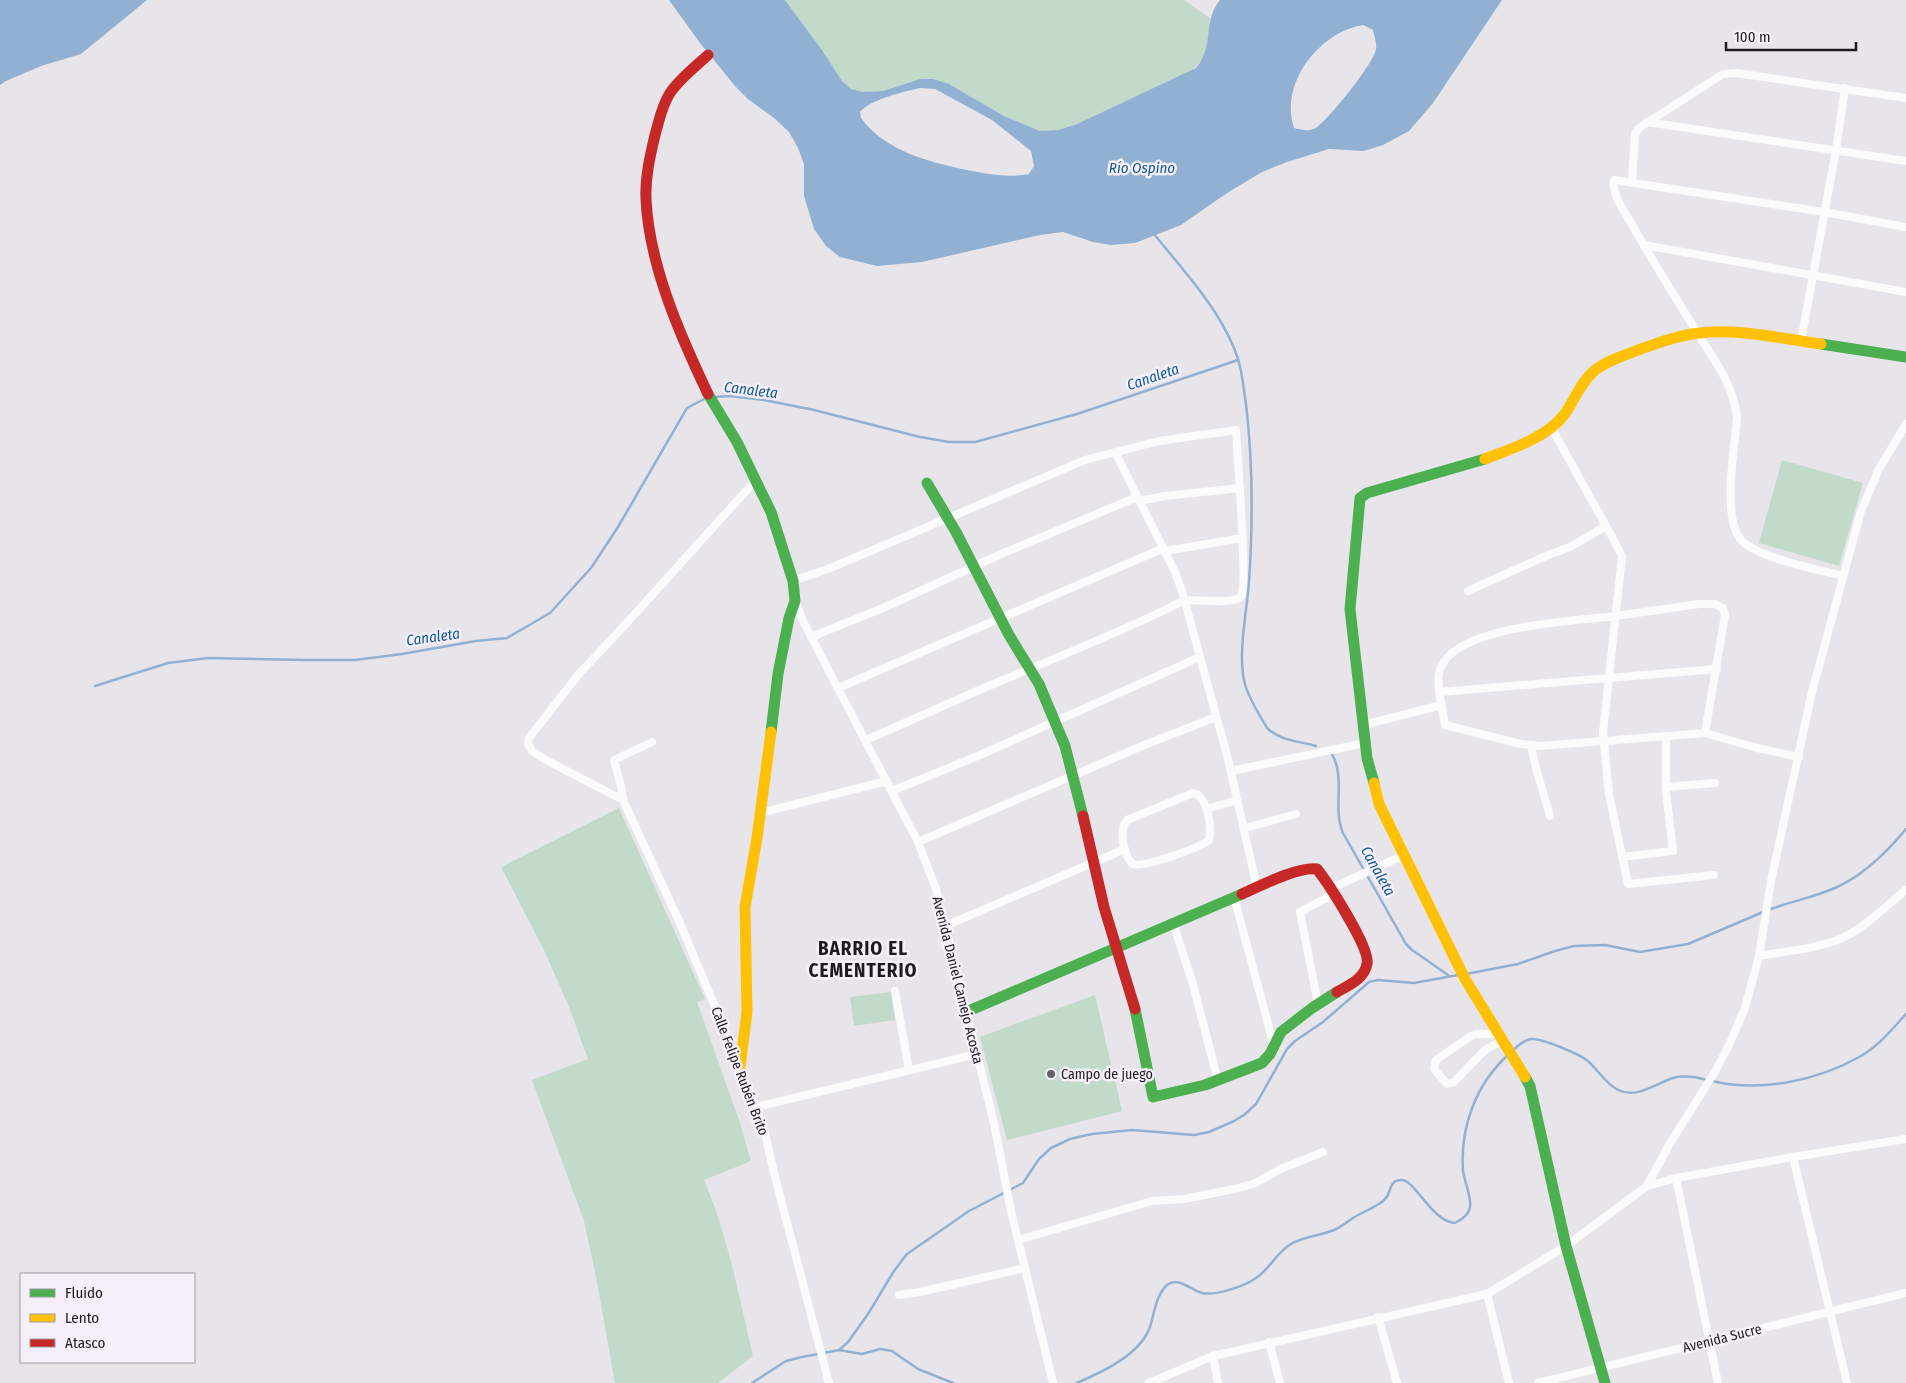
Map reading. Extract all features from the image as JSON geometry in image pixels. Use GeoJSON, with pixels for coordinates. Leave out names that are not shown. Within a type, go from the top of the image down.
{"type":"FeatureCollection","features":[{"type":"Feature","properties":{"kind":"street"},"geometry":{"type":"LineString","coordinates":[[708,55],[679,82],[670,93],[662,109],[650,157],[646,183],[647,207],[654,252],[662,285],[709,397],[737,442],[756,480],[781,539],[795,601],[789,618],[778,674],[760,813],[745,907],[747,1012],[740,1067]]}},
{"type":"Feature","properties":{"kind":"street"},"geometry":{"type":"LineString","coordinates":[[1632,182],[1635,134],[1639,128],[1715,78],[1729,73],[1906,98]]}},
{"type":"Feature","properties":{"kind":"street"},"geometry":{"type":"LineString","coordinates":[[1801,341],[1836,150],[1845,88]]}},
{"type":"Feature","properties":{"kind":"street"},"geometry":{"type":"LineString","coordinates":[[1647,122],[1906,161]]}},
{"type":"Feature","properties":{"kind":"street"},"geometry":{"type":"LineString","coordinates":[[1843,576],[1767,555],[1753,549],[1736,534],[1731,500],[1737,417],[1730,388],[1616,197],[1614,180],[1824,212],[1906,227]]}},
{"type":"Feature","properties":{"kind":"street"},"geometry":{"type":"LineString","coordinates":[[1644,245],[1906,292]]}},
{"type":"Feature","properties":{"kind":"street"},"geometry":{"type":"LineString","coordinates":[[1605,1383],[1566,1246],[1530,1086],[1463,974],[1379,804],[1367,758],[1350,609],[1360,498],[1367,493],[1468,464],[1511,448],[1551,427],[1560,419],[1593,372],[1608,363],[1668,340],[1698,333],[1734,332],[1906,357]]}},
{"type":"Feature","properties":{"kind":"street"},"geometry":{"type":"LineString","coordinates":[[1647,1186],[1669,1145],[1712,1076],[1729,1045],[1745,1008],[1759,956],[1771,880],[1822,652],[1868,491],[1879,468],[1906,424]]}},
{"type":"Feature","properties":{"kind":"street"},"geometry":{"type":"LineString","coordinates":[[1551,427],[1622,556],[1608,678],[1603,742],[1609,794],[1628,884],[1714,875]]}},
{"type":"Feature","properties":{"kind":"street"},"geometry":{"type":"LineString","coordinates":[[792,581],[828,569],[1071,466],[1159,441],[1236,430],[1242,538],[1243,588],[1240,598],[1220,601],[1185,601],[1130,627],[866,740]]}},
{"type":"Feature","properties":{"kind":"street"},"geometry":{"type":"LineString","coordinates":[[1115,452],[1175,572],[1185,601],[1231,771],[1258,888]]}},
{"type":"Feature","properties":{"kind":"street"},"geometry":{"type":"LineString","coordinates":[[623,800],[532,751],[528,744],[529,738],[578,675],[623,628],[756,480]]}},
{"type":"Feature","properties":{"kind":"street"},"geometry":{"type":"LineString","coordinates":[[927,483],[974,566],[1000,618],[1030,669],[1047,702],[1065,746],[1074,776],[1104,907],[1118,947],[1133,1000],[1153,1097],[1183,1091],[1262,1063],[1270,1054],[1281,1032],[1318,1004],[1357,980],[1363,974],[1368,964],[1368,958],[1360,936],[1319,870],[1314,868],[1306,869],[1173,923],[1118,947],[966,1012]]}},
{"type":"Feature","properties":{"kind":"street"},"geometry":{"type":"LineString","coordinates":[[811,637],[883,608],[974,566],[1138,499],[1240,488]]}},
{"type":"Feature","properties":{"kind":"street"},"geometry":{"type":"LineString","coordinates":[[1468,591],[1570,547],[1606,526]]}},
{"type":"Feature","properties":{"kind":"street"},"geometry":{"type":"LineString","coordinates":[[838,688],[1164,550],[1242,538]]}},
{"type":"Feature","properties":{"kind":"street","name":"Avenida Daniel Camejo Acosta"},"geometry":{"type":"LineString","coordinates":[[795,601],[811,637],[918,842],[936,889],[994,1123],[1008,1198],[1053,1383]]}},
{"type":"Feature","properties":{"kind":"street"},"geometry":{"type":"LineString","coordinates":[[1705,733],[1725,615],[1724,610],[1720,606],[1709,603],[1509,629],[1474,640],[1460,648],[1442,664],[1438,678],[1446,725],[1531,745],[1554,746],[1705,733],[1757,748],[1799,757]]}},
{"type":"Feature","properties":{"kind":"street"},"geometry":{"type":"LineString","coordinates":[[892,791],[980,755],[1200,657]]}},
{"type":"Feature","properties":{"kind":"street"},"geometry":{"type":"LineString","coordinates":[[1440,692],[1716,670]]}},
{"type":"Feature","properties":{"kind":"street"},"geometry":{"type":"LineString","coordinates":[[1363,725],[1442,706]]}},
{"type":"Feature","properties":{"kind":"street"},"geometry":{"type":"LineString","coordinates":[[918,842],[1149,743],[1216,717]]}},
{"type":"Feature","properties":{"kind":"street"},"geometry":{"type":"LineString","coordinates":[[1622,858],[1673,851],[1666,787],[1666,736]]}},
{"type":"Feature","properties":{"kind":"street","name":"Calle Felipe Rubén Brito"},"geometry":{"type":"LineString","coordinates":[[652,742],[614,760],[622,786],[623,800],[680,924],[764,1129],[829,1383]]}},
{"type":"Feature","properties":{"kind":"street"},"geometry":{"type":"LineString","coordinates":[[1231,771],[1365,743]]}},
{"type":"Feature","properties":{"kind":"street"},"geometry":{"type":"LineString","coordinates":[[1531,745],[1550,816]]}},
{"type":"Feature","properties":{"kind":"street"},"geometry":{"type":"LineString","coordinates":[[760,813],[887,781]]}},
{"type":"Feature","properties":{"kind":"street"},"geometry":{"type":"LineString","coordinates":[[1666,787],[1715,783]]}},
{"type":"Feature","properties":{"kind":"street"},"geometry":{"type":"LineString","coordinates":[[1193,793],[1198,794],[1202,798],[1206,809],[1210,835],[1209,840],[1205,843],[1142,866],[1132,864],[1125,849],[1122,831],[1127,820],[1193,793]]}},
{"type":"Feature","properties":{"kind":"street"},"geometry":{"type":"LineString","coordinates":[[1206,809],[1238,800]]}},
{"type":"Feature","properties":{"kind":"street"},"geometry":{"type":"LineString","coordinates":[[1245,828],[1296,814]]}},
{"type":"Feature","properties":{"kind":"street"},"geometry":{"type":"LineString","coordinates":[[945,926],[1125,849]]}},
{"type":"Feature","properties":{"kind":"street"},"geometry":{"type":"LineString","coordinates":[[1318,1004],[1300,912],[1332,892],[1404,855]]}},
{"type":"Feature","properties":{"kind":"street"},"geometry":{"type":"LineString","coordinates":[[1759,956],[1828,943],[1842,938],[1853,932],[1906,890]]}},
{"type":"Feature","properties":{"kind":"street"},"geometry":{"type":"LineString","coordinates":[[1234,898],[1274,1046]]}},
{"type":"Feature","properties":{"kind":"street"},"geometry":{"type":"LineString","coordinates":[[1173,923],[1193,984],[1218,1080]]}},
{"type":"Feature","properties":{"kind":"street"},"geometry":{"type":"LineString","coordinates":[[895,991],[909,1070]]}},
{"type":"Feature","properties":{"kind":"street"},"geometry":{"type":"LineString","coordinates":[[1476,1034],[1506,1045],[1485,1050],[1454,1082],[1447,1084],[1443,1082],[1434,1069],[1436,1060],[1476,1034]]}},
{"type":"Feature","properties":{"kind":"street"},"geometry":{"type":"LineString","coordinates":[[756,1107],[977,1054]]}},
{"type":"Feature","properties":{"kind":"street"},"geometry":{"type":"LineString","coordinates":[[1153,1382],[1213,1356],[1487,1294],[1566,1246],[1647,1186],[1676,1178],[1906,1139]]}},
{"type":"Feature","properties":{"kind":"street"},"geometry":{"type":"LineString","coordinates":[[1018,1240],[1152,1201],[1184,1199],[1234,1190],[1253,1184],[1283,1168],[1323,1152]]}},
{"type":"Feature","properties":{"kind":"street"},"geometry":{"type":"LineString","coordinates":[[1794,1157],[1847,1383]]}},
{"type":"Feature","properties":{"kind":"street"},"geometry":{"type":"LineString","coordinates":[[1676,1178],[1718,1383]]}},
{"type":"Feature","properties":{"kind":"street"},"geometry":{"type":"LineString","coordinates":[[899,1295],[1025,1268]]}},
{"type":"Feature","properties":{"kind":"street","name":"Avenida Sucre"},"geometry":{"type":"LineString","coordinates":[[1538,1383],[1906,1293]]}},
{"type":"Feature","properties":{"kind":"street"},"geometry":{"type":"LineString","coordinates":[[1487,1294],[1509,1383]]}},
{"type":"Feature","properties":{"kind":"street"},"geometry":{"type":"LineString","coordinates":[[1378,1318],[1397,1383]]}},
{"type":"Feature","properties":{"kind":"street"},"geometry":{"type":"LineString","coordinates":[[1269,1342],[1280,1383]]}},
{"type":"Feature","properties":{"kind":"street"},"geometry":{"type":"LineString","coordinates":[[1213,1356],[1218,1383]]}},
{"type":"Feature","properties":{"kind":"green space"},"geometry":{"type":"Polygon","coordinates":[[[785,0],[1184,0],[1210,18],[1209,37],[1203,58],[1183,75],[1077,124],[1058,130],[1040,131],[1004,116],[949,84],[920,79],[883,91],[863,92],[851,89],[842,81],[785,0]]]}},
{"type":"Feature","properties":{"kind":"green space"},"geometry":{"type":"Polygon","coordinates":[[[1782,460],[1863,483],[1839,566],[1759,543],[1782,460]]]}},
{"type":"Feature","properties":{"kind":"green space"},"geometry":{"type":"Polygon","coordinates":[[[619,808],[705,999],[697,1002],[740,1123],[751,1161],[704,1180],[720,1223],[738,1289],[753,1356],[718,1383],[615,1383],[584,1221],[532,1080],[588,1059],[569,1007],[544,950],[501,867],[619,808]]]}},
{"type":"Feature","properties":{"kind":"green space"},"geometry":{"type":"Polygon","coordinates":[[[891,992],[895,1020],[854,1026],[850,997],[891,992]]]}},
{"type":"Feature","properties":{"kind":"green space","name":"Campo de juego"},"geometry":{"type":"Polygon","coordinates":[[[1095,995],[1122,1111],[1007,1140],[980,1037],[1095,995]]]}},
{"type":"Feature","properties":{"kind":"water"},"geometry":{"type":"Polygon","coordinates":[[[0,0],[147,0],[81,54],[41,66],[0,85],[0,0]]]}},
{"type":"Feature","properties":{"kind":"water","name":"Río Ospino"},"geometry":{"type":"Polygon","coordinates":[[[669,0],[785,0],[842,81],[851,89],[863,92],[883,91],[920,79],[933,79],[949,84],[1004,116],[1040,131],[1058,130],[1077,124],[1196,68],[1205,51],[1211,17],[1220,0],[1502,0],[1433,103],[1409,131],[1383,145],[1364,151],[1329,149],[1287,162],[1262,172],[1227,193],[1181,225],[1135,243],[1111,245],[1093,242],[1063,232],[1040,235],[922,262],[877,266],[840,257],[826,246],[814,229],[804,196],[804,164],[789,132],[735,86],[700,43],[669,0]],[[1363,25],[1347,30],[1332,38],[1318,49],[1306,63],[1292,94],[1291,111],[1294,128],[1308,130],[1316,128],[1340,103],[1360,78],[1376,49],[1373,30],[1363,25]],[[920,88],[872,103],[860,112],[861,118],[882,139],[923,159],[990,174],[1013,176],[1029,174],[1034,166],[1031,151],[992,120],[935,89],[920,88]]]}},
{"type":"Feature","properties":{"kind":"waterway","name":"Canaleta"},"geometry":{"type":"LineString","coordinates":[[1154,234],[1209,303],[1227,332],[1241,369],[1250,448],[1252,493],[1249,582],[1242,647],[1245,684],[1267,728],[1278,736],[1316,746]]}},
{"type":"Feature","properties":{"kind":"waterway","name":"Canaleta"},"geometry":{"type":"LineString","coordinates":[[714,397],[730,396],[764,400],[814,410],[920,437],[949,442],[975,442],[1077,414],[1238,360]]}},
{"type":"Feature","properties":{"kind":"waterway","name":"Canaleta"},"geometry":{"type":"LineString","coordinates":[[95,686],[168,663],[208,658],[355,660],[507,638],[550,613],[591,568],[618,527],[687,408],[706,398]]}},
{"type":"Feature","properties":{"kind":"waterway","name":"Canaleta"},"geometry":{"type":"LineString","coordinates":[[1332,754],[1338,773],[1339,814],[1343,833],[1406,944],[1448,975]]}},
{"type":"Feature","properties":{"kind":"waterway"},"geometry":{"type":"LineString","coordinates":[[1768,910],[1819,894],[1845,883],[1873,863],[1906,829]]}},
{"type":"Feature","properties":{"kind":"waterway"},"geometry":{"type":"LineString","coordinates":[[1466,974],[1518,964],[1574,946],[1605,945],[1640,952],[1688,944],[1763,912]]}},
{"type":"Feature","properties":{"kind":"waterway"},"geometry":{"type":"LineString","coordinates":[[839,1350],[848,1342],[868,1314],[894,1271],[907,1254],[969,1211],[1023,1183],[1039,1159],[1051,1148],[1070,1139],[1092,1134],[1132,1130],[1194,1135],[1209,1132],[1234,1121],[1256,1104],[1287,1049],[1295,1041],[1323,1022],[1369,982],[1378,980],[1414,983],[1458,975]]}},
{"type":"Feature","properties":{"kind":"waterway"},"geometry":{"type":"LineString","coordinates":[[1712,1081],[1750,1086],[1770,1085],[1808,1078],[1827,1072],[1868,1052],[1906,1014]]}},
{"type":"Feature","properties":{"kind":"waterway"},"geometry":{"type":"LineString","coordinates":[[1512,1051],[1523,1042],[1531,1039],[1551,1044],[1588,1061],[1610,1084],[1618,1090],[1625,1092],[1632,1093],[1646,1090],[1677,1077],[1707,1080]]}},
{"type":"Feature","properties":{"kind":"waterway"},"geometry":{"type":"LineString","coordinates":[[1077,1383],[1108,1368],[1138,1346],[1150,1327],[1158,1299],[1167,1285],[1176,1282],[1208,1294],[1230,1290],[1245,1284],[1261,1274],[1291,1244],[1301,1239],[1334,1230],[1380,1203],[1387,1197],[1395,1181],[1406,1181],[1446,1221],[1455,1223],[1462,1219],[1468,1212],[1470,1203],[1463,1170],[1464,1138],[1467,1122],[1472,1107],[1487,1079],[1508,1055]]}},
{"type":"Feature","properties":{"kind":"waterway"},"geometry":{"type":"LineString","coordinates":[[752,1383],[786,1361],[839,1350],[862,1354],[880,1349],[892,1351],[918,1369],[953,1383]]}},
{"type":"Feature","properties":{"kind":"traffic: fast"},"geometry":{"type":"LineString","coordinates":[[1821,344],[1906,357]]}},
{"type":"Feature","properties":{"kind":"traffic: fast"},"geometry":{"type":"LineString","coordinates":[[708,394],[737,442],[771,512],[793,581],[795,601],[789,618],[778,674],[771,732]]}},
{"type":"Feature","properties":{"kind":"traffic: fast"},"geometry":{"type":"LineString","coordinates":[[1374,783],[1367,758],[1350,609],[1360,498],[1367,493],[1485,459]]}},
{"type":"Feature","properties":{"kind":"traffic: fast"},"geometry":{"type":"LineString","coordinates":[[927,483],[956,532],[1009,635],[1039,684],[1065,746],[1083,816]]}},
{"type":"Feature","properties":{"kind":"traffic: fast"},"geometry":{"type":"LineString","coordinates":[[966,1012],[1242,894]]}},
{"type":"Feature","properties":{"kind":"traffic: fast"},"geometry":{"type":"LineString","coordinates":[[1135,1009],[1153,1097],[1205,1085],[1262,1063],[1270,1054],[1281,1032],[1312,1008],[1337,992]]}},
{"type":"Feature","properties":{"kind":"traffic: fast"},"geometry":{"type":"LineString","coordinates":[[1525,1077],[1530,1086],[1566,1246],[1605,1383]]}},
{"type":"Feature","properties":{"kind":"traffic: slow"},"geometry":{"type":"LineString","coordinates":[[1485,459],[1528,442],[1557,423],[1585,381],[1599,367],[1653,345],[1684,336],[1715,332],[1746,333],[1821,344]]}},
{"type":"Feature","properties":{"kind":"traffic: slow"},"geometry":{"type":"LineString","coordinates":[[740,1067],[747,1012],[745,907],[757,838],[771,732]]}},
{"type":"Feature","properties":{"kind":"traffic: slow"},"geometry":{"type":"LineString","coordinates":[[1374,783],[1379,804],[1465,979],[1525,1077]]}},
{"type":"Feature","properties":{"kind":"traffic: jam"},"geometry":{"type":"LineString","coordinates":[[708,55],[678,82],[665,103],[651,151],[646,199],[648,224],[660,274],[677,324],[708,394]]}},
{"type":"Feature","properties":{"kind":"traffic: jam"},"geometry":{"type":"LineString","coordinates":[[1083,816],[1104,907],[1135,1009]]}},
{"type":"Feature","properties":{"kind":"traffic: jam"},"geometry":{"type":"LineString","coordinates":[[1242,894],[1290,873],[1317,869],[1348,916],[1366,956],[1367,964],[1363,974],[1337,992]]}},
{"type":"Feature","properties":{"kind":"place","name":"Campo de juego"},"geometry":{"type":"Point","coordinates":[1051,1074]}},
{"type":"Feature","properties":{"kind":"district","name":"BARRIO EL CEMENTERIO"},"geometry":{"type":"Point","coordinates":[863,959]}}]}
